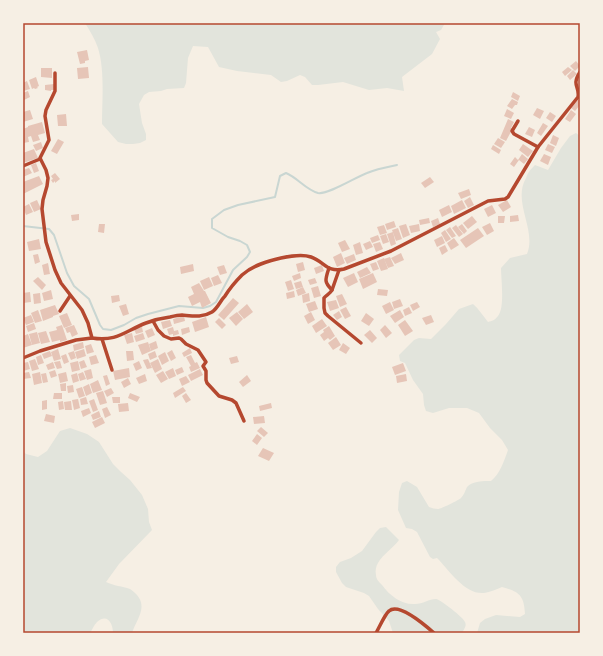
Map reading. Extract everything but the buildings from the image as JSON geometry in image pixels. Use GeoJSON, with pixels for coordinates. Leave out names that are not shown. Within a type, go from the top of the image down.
{"type":"FeatureCollection","features":[{"type":"Feature","properties":{"kind":"street"},"geometry":{"type":"LineString","coordinates":[[55,72],[55,91],[46,110],[45,116],[49,140],[40,156],[48,178],[42,209],[44,234],[61,284],[80,306],[88,323],[92,338]]}},
{"type":"Feature","properties":{"kind":"street"},"geometry":{"type":"LineString","coordinates":[[23,358],[76,340],[116,337],[153,321],[181,315],[206,315],[216,309],[226,294],[243,274],[251,268],[261,264],[282,258],[306,255],[312,257],[329,268],[339,270],[344,269],[391,251],[488,201],[505,199],[508,197],[538,148],[578,97],[579,95],[576,85],[576,78],[580,72]]}},
{"type":"Feature","properties":{"kind":"street"},"geometry":{"type":"LineString","coordinates":[[518,121],[512,131],[514,134],[538,148]]}},
{"type":"Feature","properties":{"kind":"street"},"geometry":{"type":"LineString","coordinates":[[23,166],[40,159]]}},
{"type":"Feature","properties":{"kind":"street"},"geometry":{"type":"LineString","coordinates":[[329,268],[326,284],[332,290]]}},
{"type":"Feature","properties":{"kind":"street"},"geometry":{"type":"LineString","coordinates":[[339,270],[331,293],[324,298],[325,312],[361,343]]}},
{"type":"Feature","properties":{"kind":"street"},"geometry":{"type":"LineString","coordinates":[[60,311],[70,296]]}},
{"type":"Feature","properties":{"kind":"street"},"geometry":{"type":"LineString","coordinates":[[153,321],[158,330],[168,339],[179,338],[186,344],[198,350],[206,362],[203,366],[206,371],[207,383],[220,396],[236,403],[244,422]]}},
{"type":"Feature","properties":{"kind":"street"},"geometry":{"type":"LineString","coordinates":[[102,339],[112,370]]}},
{"type":"Feature","properties":{"kind":"street"},"geometry":{"type":"LineString","coordinates":[[376,633],[389,611],[394,609],[399,609],[407,613],[434,633]]}},
{"type":"Feature","properties":{"kind":"shaded area"},"geometry":{"type":"Polygon","coordinates":[[[85,23],[445,23],[441,30],[436,32],[440,39],[432,54],[402,77],[404,91],[387,88],[369,90],[343,82],[312,85],[305,77],[300,75],[281,82],[271,75],[237,71],[219,67],[208,47],[193,46],[188,58],[186,83],[184,88],[149,92],[144,95],[139,104],[146,140],[140,143],[126,144],[118,142],[102,124],[102,66],[98,48],[85,23]]]}},
{"type":"Feature","properties":{"kind":"shaded area"},"geometry":{"type":"Polygon","coordinates":[[[576,133],[580,136],[580,633],[477,633],[480,623],[485,619],[496,615],[520,617],[525,614],[522,598],[513,591],[502,587],[484,593],[477,593],[459,582],[437,558],[433,559],[430,557],[417,532],[406,528],[398,510],[399,492],[402,483],[407,481],[417,487],[429,507],[437,509],[443,508],[461,498],[469,485],[478,482],[491,481],[499,471],[508,450],[502,440],[490,428],[479,413],[467,408],[449,408],[433,413],[426,411],[423,394],[413,380],[405,363],[400,361],[399,355],[414,340],[419,338],[431,339],[459,309],[473,304],[488,322],[498,316],[502,300],[501,268],[510,258],[527,254],[529,245],[529,235],[523,206],[522,187],[527,176],[535,165],[548,170],[570,136],[576,133]]]}},
{"type":"Feature","properties":{"kind":"shaded area"},"geometry":{"type":"Polygon","coordinates":[[[70,428],[87,434],[99,442],[113,464],[130,480],[142,495],[148,509],[149,522],[152,530],[119,564],[106,582],[130,589],[140,600],[140,614],[132,633],[113,633],[109,620],[101,619],[97,622],[90,633],[23,633],[23,451],[26,454],[38,457],[47,451],[60,431],[70,428]]]}},
{"type":"Feature","properties":{"kind":"shaded area"},"geometry":{"type":"Polygon","coordinates":[[[386,527],[399,540],[377,564],[376,576],[378,580],[393,596],[405,603],[418,604],[436,599],[442,602],[466,623],[462,633],[393,633],[389,621],[369,596],[346,587],[342,583],[336,572],[336,567],[340,562],[351,558],[362,551],[380,528],[386,527]]]}},
{"type":"Feature","properties":{"kind":"waterway"},"geometry":{"type":"LineString","coordinates":[[23,226],[49,229],[54,235],[67,273],[74,286],[89,299],[103,329],[111,330],[148,314],[179,306],[203,308],[216,302],[233,270],[247,257],[250,252],[247,245],[212,228],[212,219],[224,210],[238,205],[275,197],[280,176],[286,173],[313,191],[323,193],[335,189],[362,175],[382,168],[397,165]]}}]}
